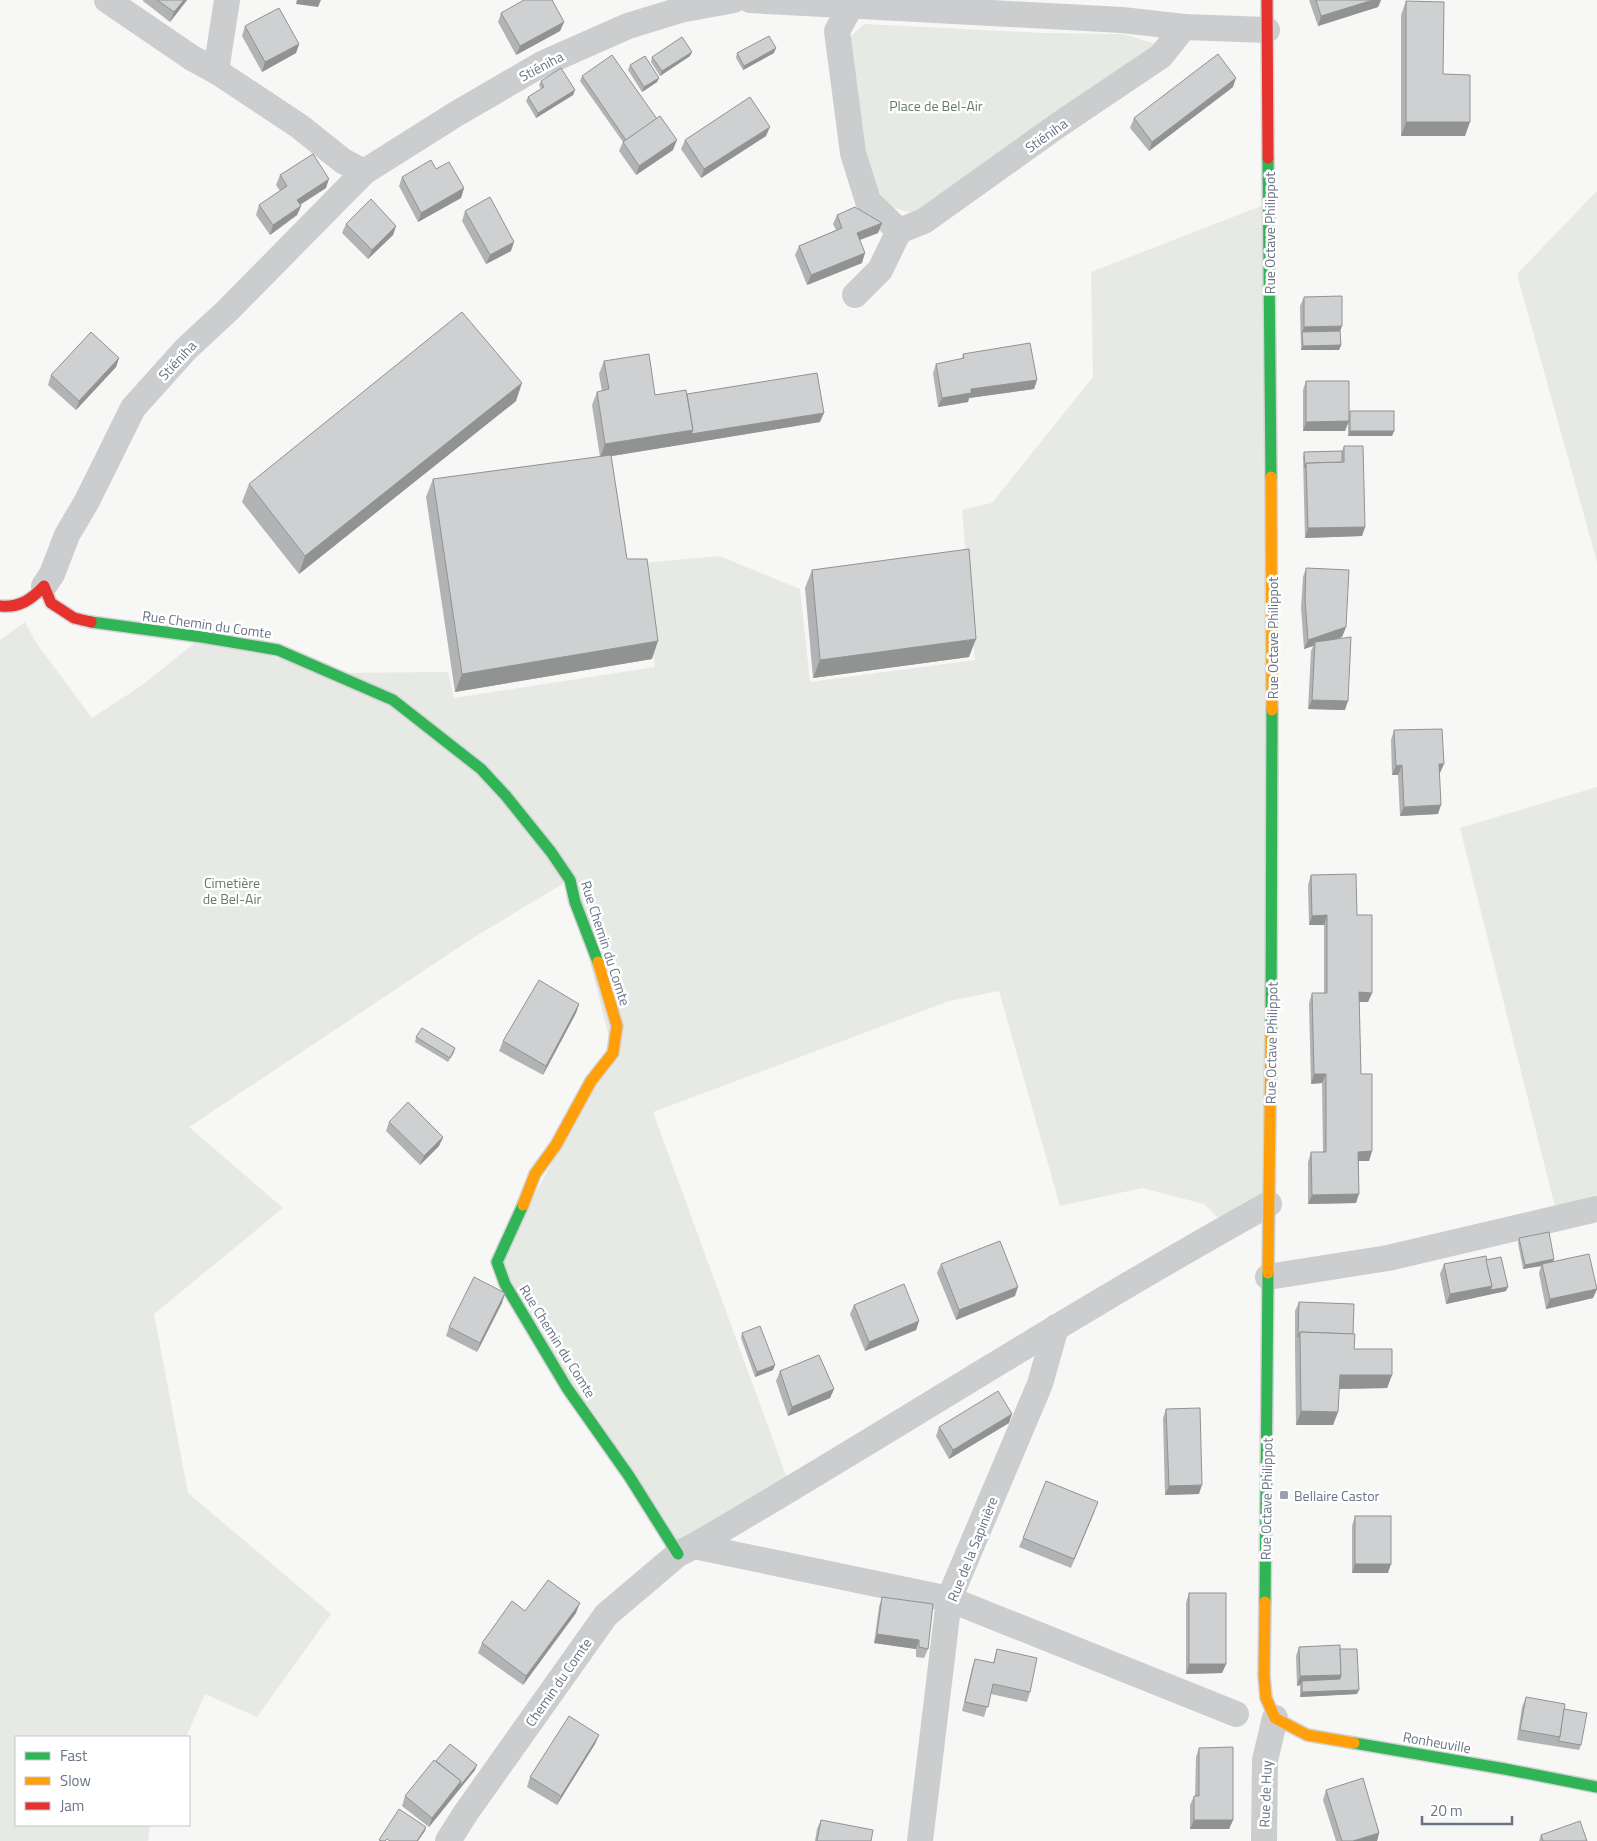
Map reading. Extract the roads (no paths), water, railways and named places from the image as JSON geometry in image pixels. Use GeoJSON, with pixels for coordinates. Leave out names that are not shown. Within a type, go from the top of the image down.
{"type":"FeatureCollection","features":[{"type":"Feature","properties":{"kind":"street"},"geometry":{"type":"LineString","coordinates":[[107,0],[192,58],[216,70],[299,126],[343,161],[364,172]]}},
{"type":"Feature","properties":{"kind":"street"},"geometry":{"type":"LineString","coordinates":[[216,70],[227,0]]}},
{"type":"Feature","properties":{"kind":"street","name":"Stiéniha"},"geometry":{"type":"LineString","coordinates":[[44,586],[52,574],[67,535],[87,501],[134,408],[186,349],[228,310],[364,172],[441,123],[542,64],[628,26],[680,10],[734,0]]}},
{"type":"Feature","properties":{"kind":"street"},"geometry":{"type":"LineString","coordinates":[[750,0],[816,4],[852,2],[1122,20],[1184,27],[1267,30]]}},
{"type":"Feature","properties":{"kind":"street","name":"Rue Octave Philippot"},"geometry":{"type":"LineString","coordinates":[[1267,0],[1273,806],[1264,1676],[1266,1698],[1275,1718]]}},
{"type":"Feature","properties":{"kind":"street"},"geometry":{"type":"LineString","coordinates":[[852,2],[838,32],[854,153],[868,201],[899,231],[880,270],[854,295]]}},
{"type":"Feature","properties":{"kind":"street","name":"Stiéniha"},"geometry":{"type":"LineString","coordinates":[[899,231],[924,221],[1057,126],[1161,56],[1184,27]]}},
{"type":"Feature","properties":{"kind":"street"},"geometry":{"type":"LineString","coordinates":[[0,606],[7,607],[28,602],[44,586]]}},
{"type":"Feature","properties":{"kind":"street","name":"Rue Chemin du Comte"},"geometry":{"type":"LineString","coordinates":[[44,586],[51,603],[74,618],[102,625],[202,637],[278,650],[392,700],[481,769],[506,796],[556,859],[570,880],[575,902],[603,976],[617,1026],[613,1053],[591,1082],[556,1145],[535,1174],[520,1214],[497,1262],[505,1284],[567,1388],[629,1476],[686,1550]]}},
{"type":"Feature","properties":{"kind":"street","name":"Chemin du Comte"},"geometry":{"type":"LineString","coordinates":[[448,1841],[465,1814],[606,1615],[686,1550],[791,1489],[1056,1327],[1269,1204]]}},
{"type":"Feature","properties":{"kind":"street"},"geometry":{"type":"LineString","coordinates":[[1268,1277],[1388,1258],[1597,1209]]}},
{"type":"Feature","properties":{"kind":"street","name":"Rue de la Sapinière"},"geometry":{"type":"LineString","coordinates":[[920,1841],[949,1599],[1040,1384],[1056,1327]]}},
{"type":"Feature","properties":{"kind":"street"},"geometry":{"type":"LineString","coordinates":[[686,1550],[949,1599],[1236,1714]]}},
{"type":"Feature","properties":{"kind":"street","name":"Ronheuville"},"geometry":{"type":"LineString","coordinates":[[1275,1718],[1307,1735],[1597,1787]]}},
{"type":"Feature","properties":{"kind":"street","name":"Rue de Huy"},"geometry":{"type":"LineString","coordinates":[[1264,1841],[1264,1760],[1275,1718]]}},
{"type":"Feature","properties":{"kind":"place","name":"Bellaire Castor"},"geometry":{"type":"Point","coordinates":[1284,1495]}},
{"type":"Feature","properties":{"kind":"park label","name":"Place de Bel-Air"},"geometry":{"type":"Point","coordinates":[936,105]}},
{"type":"Feature","properties":{"kind":"park label","name":"Cimetière de Bel-Air"},"geometry":{"type":"Point","coordinates":[232,890]}}]}
